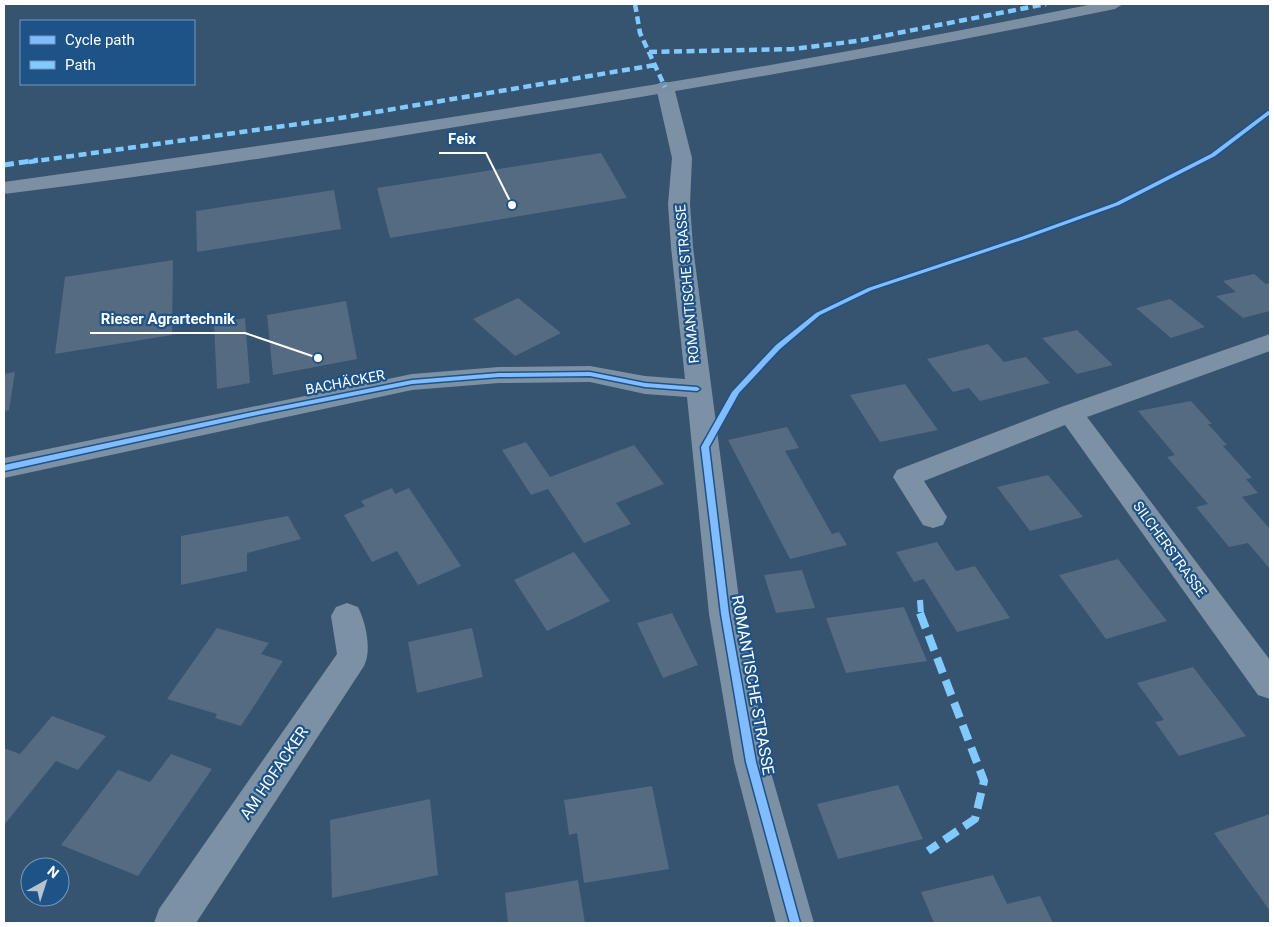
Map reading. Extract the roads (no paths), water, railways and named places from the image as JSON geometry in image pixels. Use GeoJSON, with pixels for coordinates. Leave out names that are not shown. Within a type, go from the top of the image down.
{"type":"FeatureCollection","features":[{"type":"Feature","properties":{"kind":"main road"},"geometry":{"type":"LineString","coordinates":[[4,188],[303,146],[664,88],[903,46],[1115,4]]}},
{"type":"Feature","properties":{"kind":"street","name":"ROMANTISCHE STRASSE"},"geometry":{"type":"LineString","coordinates":[[664,88],[682,158],[679,204],[681,230],[697,389],[725,614],[751,762],[796,923]]}},
{"type":"Feature","properties":{"kind":"street"},"geometry":{"type":"LineString","coordinates":[[933,517],[907,477],[1070,413],[1270,342]]}},
{"type":"Feature","properties":{"kind":"street","name":"BACHÄCKER"},"geometry":{"type":"LineString","coordinates":[[4,468],[412,382],[498,375],[590,374],[645,385],[697,389]]}},
{"type":"Feature","properties":{"kind":"street","name":"SILCHERSTRASSE"},"geometry":{"type":"LineString","coordinates":[[1070,413],[1270,686]]}},
{"type":"Feature","properties":{"kind":"street","name":"AM HOFACKER"},"geometry":{"type":"LineString","coordinates":[[173,923],[353,656],[346,616]]}},
{"type":"Feature","properties":{"kind":"place","name":"Feix"},"geometry":{"type":"Point","coordinates":[512,205]}},
{"type":"Feature","properties":{"kind":"place","name":"Rieser Agrartechnik"},"geometry":{"type":"Point","coordinates":[318,358]}}]}
